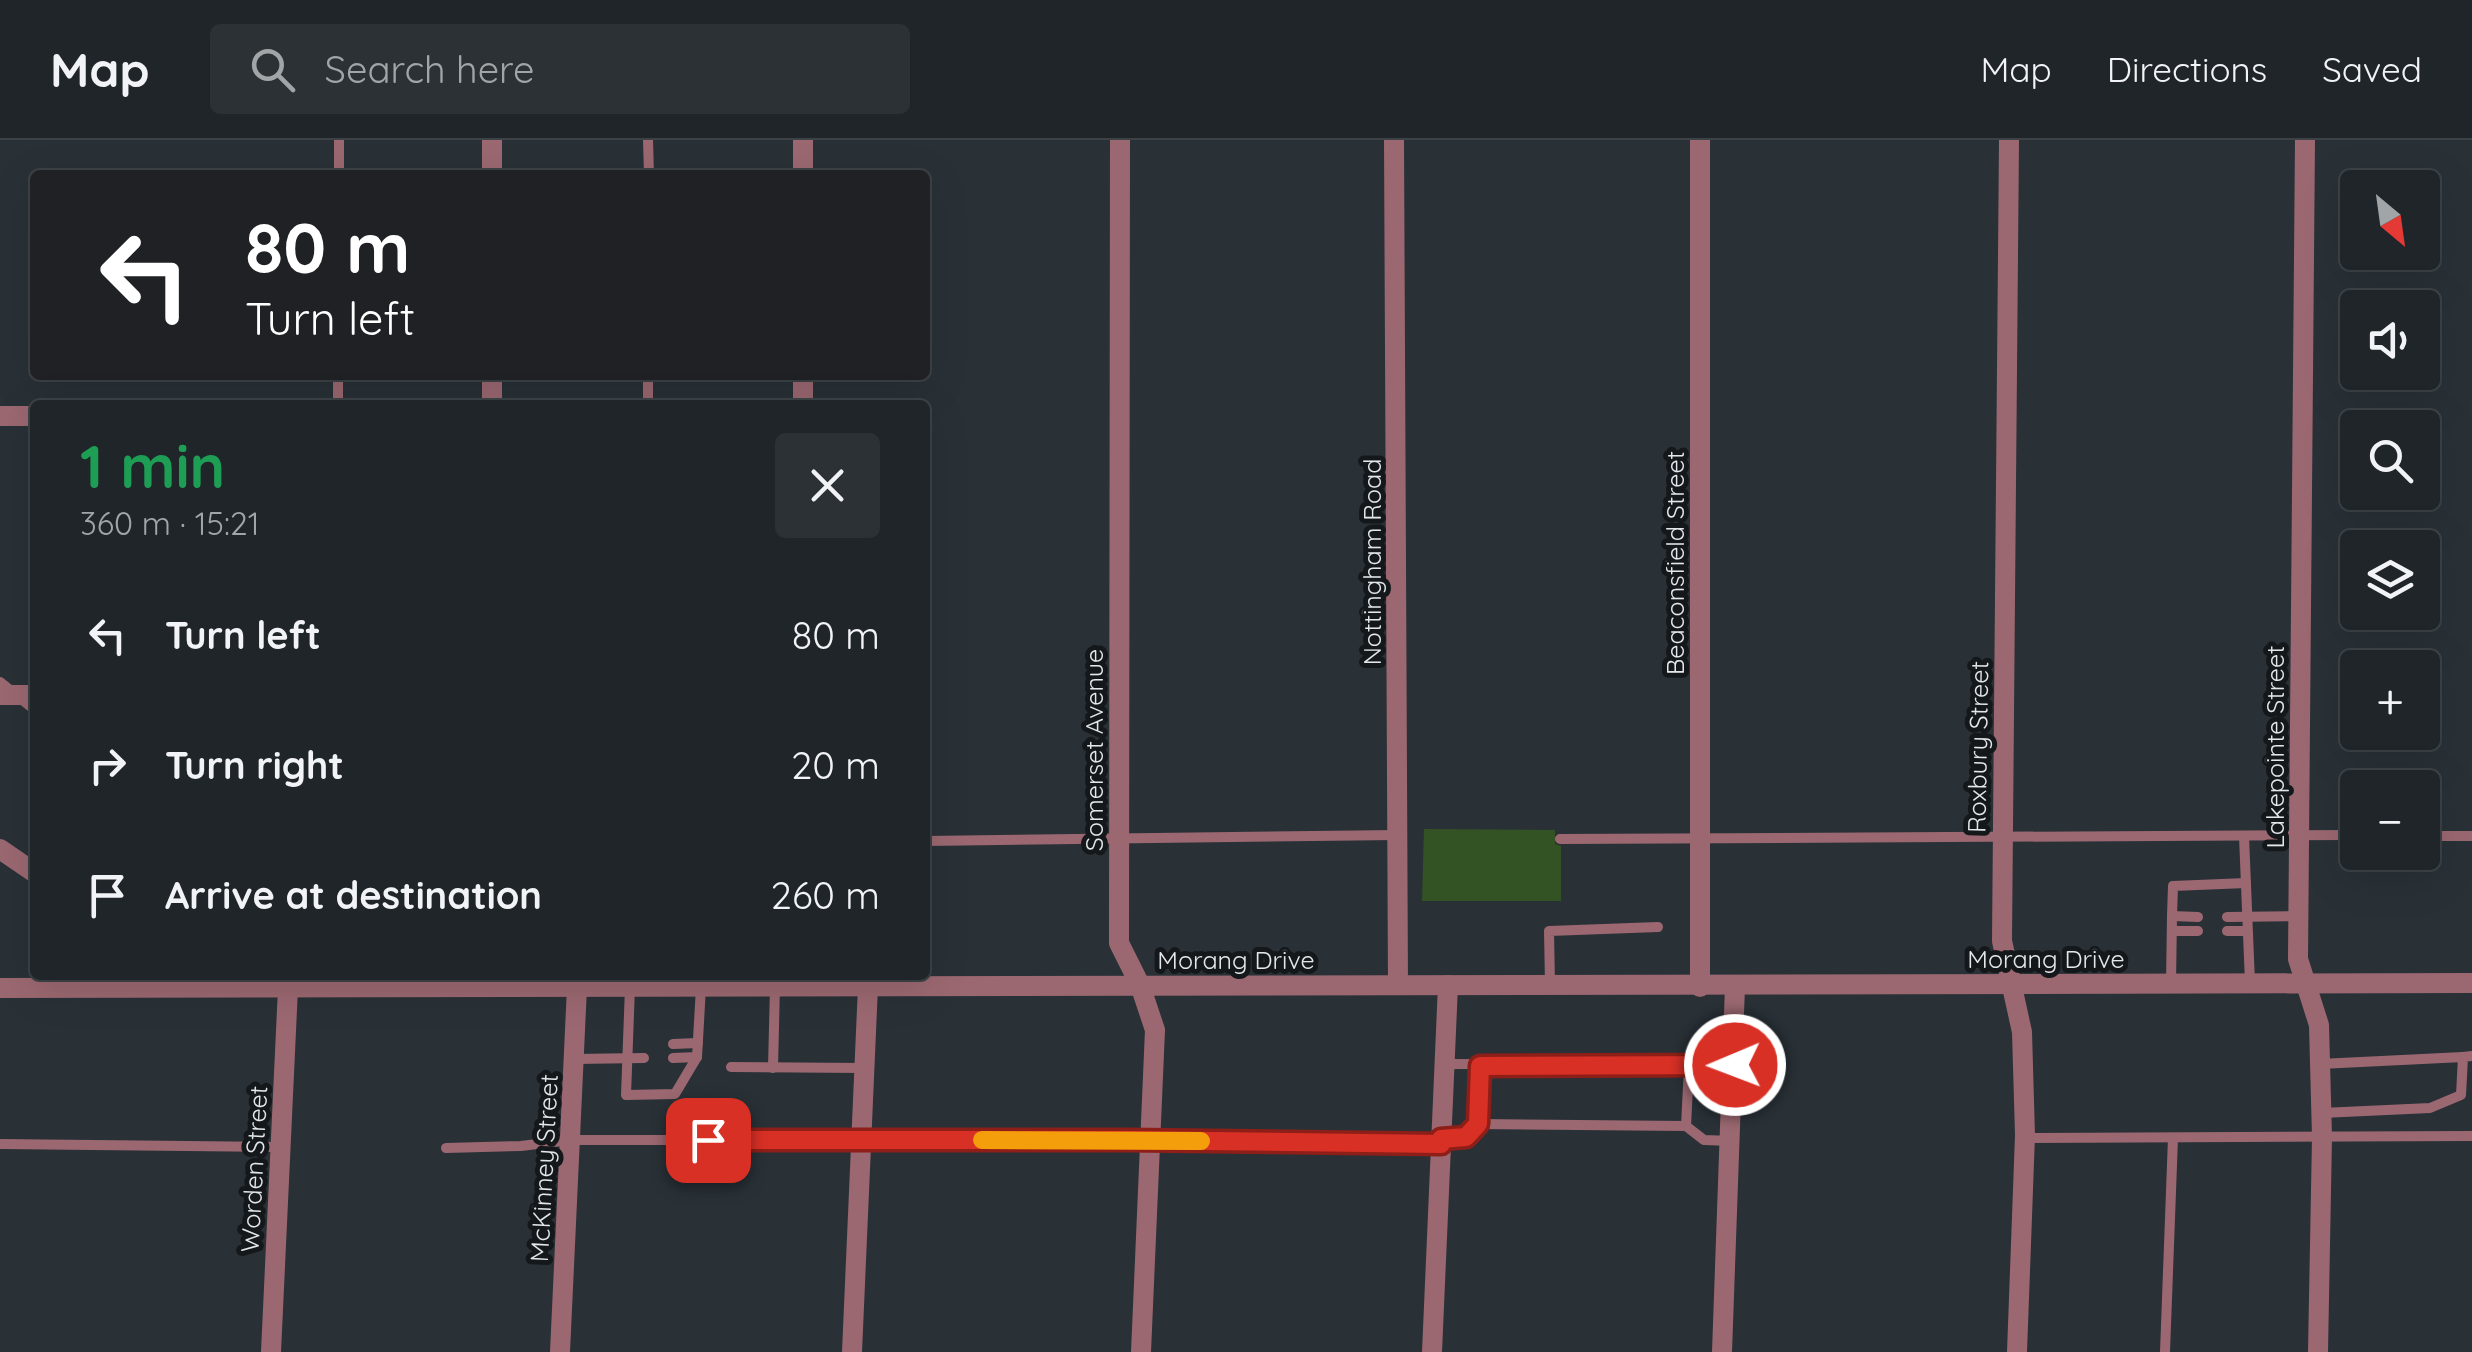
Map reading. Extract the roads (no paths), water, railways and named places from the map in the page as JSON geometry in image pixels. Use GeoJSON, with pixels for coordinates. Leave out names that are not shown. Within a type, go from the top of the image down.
{"type":"FeatureCollection","features":[{"type":"Feature","properties":{"kind":"street"},"geometry":{"type":"LineString","coordinates":[[492,140],[492,170]]}},
{"type":"Feature","properties":{"kind":"street"},"geometry":{"type":"LineString","coordinates":[[803,140],[803,170]]}},
{"type":"Feature","properties":{"kind":"street","name":"Somerset Avenue"},"geometry":{"type":"LineString","coordinates":[[1120,140],[1119,943],[1156,1030],[1141,1352]]}},
{"type":"Feature","properties":{"kind":"street","name":"Nottingham Road"},"geometry":{"type":"LineString","coordinates":[[1394,140],[1398,985]]}},
{"type":"Feature","properties":{"kind":"street","name":"Beaconsfield Street"},"geometry":{"type":"LineString","coordinates":[[1700,140],[1700,986]]}},
{"type":"Feature","properties":{"kind":"street","name":"Roxbury Street"},"geometry":{"type":"LineString","coordinates":[[2010,140],[2002,941],[2022,1024],[2024,1138],[2017,1352]]}},
{"type":"Feature","properties":{"kind":"street","name":"Lakepointe Street"},"geometry":{"type":"LineString","coordinates":[[2306,140],[2298,959],[2320,1025],[2318,1352]]}},
{"type":"Feature","properties":{"kind":"street"},"geometry":{"type":"LineString","coordinates":[[0,416],[30,416]]}},
{"type":"Feature","properties":{"kind":"street"},"geometry":{"type":"LineString","coordinates":[[0,849],[30,870]]}},
{"type":"Feature","properties":{"kind":"street"},"geometry":{"type":"LineString","coordinates":[[189,980],[200,988]]}},
{"type":"Feature","properties":{"kind":"street","name":"Morang Drive"},"geometry":{"type":"LineString","coordinates":[[0,988],[288,988],[491,981],[577,987],[775,986],[802,981],[868,986],[2472,983]]}},
{"type":"Feature","properties":{"kind":"street"},"geometry":{"type":"LineString","coordinates":[[1432,1352],[1448,985]]}},
{"type":"Feature","properties":{"kind":"street"},"geometry":{"type":"LineString","coordinates":[[852,1352],[868,986]]}},
{"type":"Feature","properties":{"kind":"street"},"geometry":{"type":"LineString","coordinates":[[1722,1352],[1735,986]]}},
{"type":"Feature","properties":{"kind":"street","name":"McKinney Street"},"geometry":{"type":"LineString","coordinates":[[560,1352],[577,987]]}},
{"type":"Feature","properties":{"kind":"street","name":"Worden Street"},"geometry":{"type":"LineString","coordinates":[[271,1352],[288,988]]}},
{"type":"Feature","properties":{"kind":"lane"},"geometry":{"type":"LineString","coordinates":[[339,140],[339,170]]}},
{"type":"Feature","properties":{"kind":"lane"},"geometry":{"type":"LineString","coordinates":[[648,140],[648,170]]}},
{"type":"Feature","properties":{"kind":"lane"},"geometry":{"type":"LineString","coordinates":[[930,841],[1398,835]]}},
{"type":"Feature","properties":{"kind":"lane"},"geometry":{"type":"LineString","coordinates":[[2244,836],[2250,983]]}},
{"type":"Feature","properties":{"kind":"lane"},"geometry":{"type":"LineString","coordinates":[[1560,839],[2340,836]]}},
{"type":"Feature","properties":{"kind":"lane"},"geometry":{"type":"LineString","coordinates":[[2440,836],[2472,836]]}},
{"type":"Feature","properties":{"kind":"lane"},"geometry":{"type":"LineString","coordinates":[[2171,984],[2173,886],[2246,883]]}},
{"type":"Feature","properties":{"kind":"lane"},"geometry":{"type":"LineString","coordinates":[[2172,916],[2198,917]]}},
{"type":"Feature","properties":{"kind":"lane"},"geometry":{"type":"LineString","coordinates":[[2226,917],[2299,916]]}},
{"type":"Feature","properties":{"kind":"lane"},"geometry":{"type":"LineString","coordinates":[[1550,986],[1549,931],[1658,927]]}},
{"type":"Feature","properties":{"kind":"lane"},"geometry":{"type":"LineString","coordinates":[[2172,931],[2198,931]]}},
{"type":"Feature","properties":{"kind":"lane"},"geometry":{"type":"LineString","coordinates":[[2227,931],[2247,932]]}},
{"type":"Feature","properties":{"kind":"lane"},"geometry":{"type":"LineString","coordinates":[[773,1068],[775,986]]}},
{"type":"Feature","properties":{"kind":"lane"},"geometry":{"type":"LineString","coordinates":[[630,987],[626,1095],[675,1094],[697,1056],[701,987]]}},
{"type":"Feature","properties":{"kind":"lane"},"geometry":{"type":"LineString","coordinates":[[628,1044],[644,1044]]}},
{"type":"Feature","properties":{"kind":"lane"},"geometry":{"type":"LineString","coordinates":[[673,1044],[698,1044]]}},
{"type":"Feature","properties":{"kind":"lane"},"geometry":{"type":"LineString","coordinates":[[673,1058],[697,1056]]}},
{"type":"Feature","properties":{"kind":"lane"},"geometry":{"type":"LineString","coordinates":[[2320,1064],[2467,1057],[2461,1095],[2430,1108],[2322,1114]]}},
{"type":"Feature","properties":{"kind":"lane"},"geometry":{"type":"LineString","coordinates":[[574,1059],[644,1058]]}},
{"type":"Feature","properties":{"kind":"lane"},"geometry":{"type":"LineString","coordinates":[[1444,1064],[1735,1065]]}},
{"type":"Feature","properties":{"kind":"lane"},"geometry":{"type":"LineString","coordinates":[[446,1148],[570,1140],[1441,1142],[1466,1137],[1478,1124],[1480,1066]]}},
{"type":"Feature","properties":{"kind":"lane"},"geometry":{"type":"LineString","coordinates":[[1686,1126],[1689,1066]]}},
{"type":"Feature","properties":{"kind":"lane"},"geometry":{"type":"LineString","coordinates":[[730,1067],[864,1068]]}},
{"type":"Feature","properties":{"kind":"lane"},"geometry":{"type":"LineString","coordinates":[[1478,1124],[1686,1126],[1704,1140],[1732,1141]]}},
{"type":"Feature","properties":{"kind":"lane"},"geometry":{"type":"LineString","coordinates":[[2024,1138],[2472,1136]]}},
{"type":"Feature","properties":{"kind":"lane"},"geometry":{"type":"LineString","coordinates":[[2164,1352],[2173,1138]]}},
{"type":"Feature","properties":{"kind":"lane"},"geometry":{"type":"LineString","coordinates":[[0,1144],[280,1147]]}}]}
